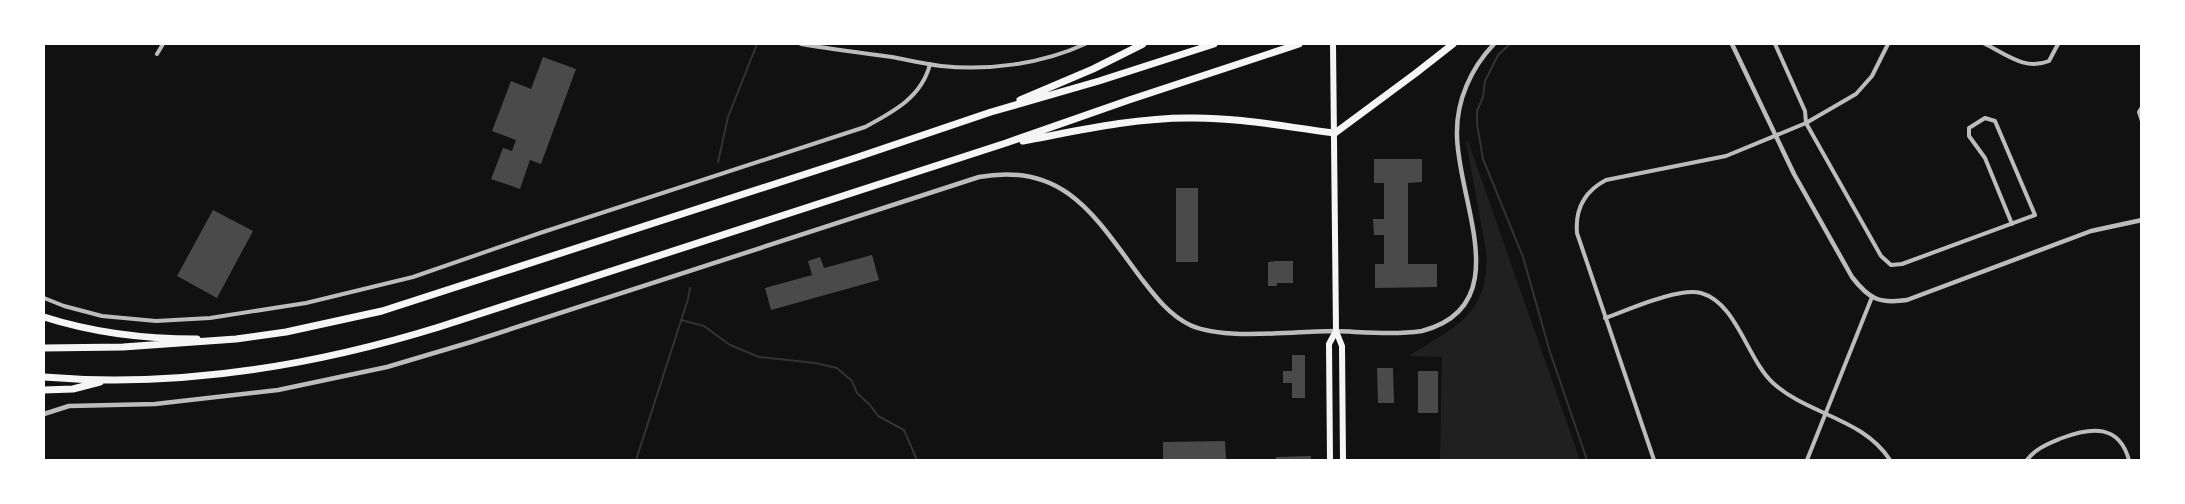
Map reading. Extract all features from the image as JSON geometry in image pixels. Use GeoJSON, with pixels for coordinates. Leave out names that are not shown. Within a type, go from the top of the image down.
{"type":"FeatureCollection","features":[{"type":"Feature","properties":{"kind":"highway"},"geometry":{"type":"LineString","coordinates":[[991,112],[1093,69],[1143,44]]}},
{"type":"Feature","properties":{"kind":"highway"},"geometry":{"type":"LineString","coordinates":[[44,348],[123,347],[236,339],[333,322],[430,296],[991,112],[1099,81],[1214,44]]}},
{"type":"Feature","properties":{"kind":"highway"},"geometry":{"type":"LineString","coordinates":[[44,377],[107,380],[183,376],[291,364],[365,348],[440,327],[1006,143],[1299,44]]}},
{"type":"Feature","properties":{"kind":"highway"},"geometry":{"type":"LineString","coordinates":[[1006,143],[1122,124],[1188,118],[1244,120],[1335,133],[1453,44]]}},
{"type":"Feature","properties":{"kind":"highway"},"geometry":{"type":"LineString","coordinates":[[44,317],[109,333],[190,339],[236,339]]}},
{"type":"Feature","properties":{"kind":"highway"},"geometry":{"type":"LineString","coordinates":[[44,390],[73,389],[107,380]]}},
{"type":"Feature","properties":{"kind":"main road"},"geometry":{"type":"LineString","coordinates":[[1334,44],[1336,331],[1342,345],[1343,460]]}},
{"type":"Feature","properties":{"kind":"main road"},"geometry":{"type":"LineString","coordinates":[[1330,460],[1329,344],[1336,331]]}},
{"type":"Feature","properties":{"kind":"street"},"geometry":{"type":"LineString","coordinates":[[157,54],[163,44]]}},
{"type":"Feature","properties":{"kind":"street"},"geometry":{"type":"LineString","coordinates":[[801,44],[951,66],[998,66],[1034,61],[1084,44]]}},
{"type":"Feature","properties":{"kind":"street"},"geometry":{"type":"LineString","coordinates":[[44,414],[69,406],[155,404],[278,390],[387,367],[471,342],[979,177],[995,174],[1035,177],[1071,194],[1089,212],[1167,309],[1191,325],[1206,331],[1407,333],[1431,329],[1451,318],[1471,294],[1476,278],[1476,249],[1458,154],[1458,117],[1461,101],[1472,74],[1494,44]]}},
{"type":"Feature","properties":{"kind":"street"},"geometry":{"type":"LineString","coordinates":[[1732,44],[1794,174],[1852,277],[1862,290],[1872,297],[1888,302],[1907,300],[2091,231],[2142,220]]}},
{"type":"Feature","properties":{"kind":"street"},"geometry":{"type":"LineString","coordinates":[[1775,44],[1805,111],[1806,123],[1881,256],[1891,265],[1902,264],[2012,224],[2035,215],[1995,121],[1985,118],[1969,128],[1969,136],[1985,158],[2012,224]]}},
{"type":"Feature","properties":{"kind":"street"},"geometry":{"type":"LineString","coordinates":[[1654,460],[1576,232],[1577,214],[1588,194],[1600,183],[1618,177],[1726,156],[1806,123],[1856,94],[1872,76],[1888,44]]}},
{"type":"Feature","properties":{"kind":"street"},"geometry":{"type":"LineString","coordinates":[[1985,44],[2025,64],[2038,66],[2049,61],[2058,44]]}},
{"type":"Feature","properties":{"kind":"street"},"geometry":{"type":"LineString","coordinates":[[44,298],[102,316],[156,321],[200,319],[255,312],[359,291],[413,277],[865,127],[896,110],[916,92],[930,64]]}},
{"type":"Feature","properties":{"kind":"street"},"geometry":{"type":"LineString","coordinates":[[2142,107],[2139,112],[2142,121]]}},
{"type":"Feature","properties":{"kind":"street"},"geometry":{"type":"LineString","coordinates":[[1605,318],[1676,293],[1696,292],[1707,295],[1725,308],[1756,363],[1772,382],[1797,401],[1860,431],[1872,440],[1890,460]]}},
{"type":"Feature","properties":{"kind":"street"},"geometry":{"type":"LineString","coordinates":[[1807,460],[1872,297]]}},
{"type":"Feature","properties":{"kind":"street"},"geometry":{"type":"LineString","coordinates":[[2028,460],[2043,446],[2092,429],[2109,433],[2116,438],[2129,460]]}},
{"type":"Feature","properties":{"kind":"shaded area"},"geometry":{"type":"Polygon","coordinates":[[[1466,141],[1468,141],[1580,460],[1440,460],[1442,357],[1409,356],[1467,316],[1482,290],[1486,273],[1486,251],[1466,141]]]}},
{"type":"Feature","properties":{"kind":"building"},"geometry":{"type":"Polygon","coordinates":[[[543,57],[576,69],[541,164],[530,160],[520,189],[491,179],[503,148],[512,151],[516,140],[492,131],[511,81],[531,89],[543,57]]]}},
{"type":"Feature","properties":{"kind":"building"},"geometry":{"type":"Polygon","coordinates":[[[1374,159],[1422,159],[1422,182],[1408,183],[1408,264],[1437,264],[1437,287],[1375,288],[1375,264],[1384,264],[1384,235],[1374,235],[1373,219],[1384,219],[1384,183],[1374,183],[1374,159]]]}},
{"type":"Feature","properties":{"kind":"building"},"geometry":{"type":"Polygon","coordinates":[[[1176,188],[1198,188],[1198,262],[1176,262],[1176,188]]]}},
{"type":"Feature","properties":{"kind":"building"},"geometry":{"type":"Polygon","coordinates":[[[213,210],[253,231],[217,298],[177,276],[213,210]]]}},
{"type":"Feature","properties":{"kind":"building"},"geometry":{"type":"Polygon","coordinates":[[[872,255],[879,280],[771,310],[765,288],[812,275],[808,261],[820,257],[824,268],[872,255]]]}},
{"type":"Feature","properties":{"kind":"building"},"geometry":{"type":"Polygon","coordinates":[[[1293,261],[1293,283],[1277,283],[1277,286],[1268,286],[1268,262],[1293,261]]]}},
{"type":"Feature","properties":{"kind":"building"},"geometry":{"type":"Polygon","coordinates":[[[1292,355],[1305,355],[1305,398],[1292,398],[1292,383],[1283,383],[1283,371],[1292,371],[1292,355]]]}},
{"type":"Feature","properties":{"kind":"building"},"geometry":{"type":"Polygon","coordinates":[[[1377,368],[1393,368],[1394,403],[1378,403],[1377,368]]]}},
{"type":"Feature","properties":{"kind":"building"},"geometry":{"type":"Polygon","coordinates":[[[1418,371],[1438,371],[1438,413],[1418,413],[1418,371]]]}},
{"type":"Feature","properties":{"kind":"building"},"geometry":{"type":"Polygon","coordinates":[[[1225,441],[1226,459],[1163,460],[1163,442],[1225,441]]]}},
{"type":"Feature","properties":{"kind":"building"},"geometry":{"type":"Polygon","coordinates":[[[1311,456],[1311,460],[1276,460],[1276,457],[1311,456]]]}},
{"type":"Feature","properties":{"kind":"waterway"},"geometry":{"type":"LineString","coordinates":[[718,162],[728,117],[757,44]]}},
{"type":"Feature","properties":{"kind":"waterway"},"geometry":{"type":"LineString","coordinates":[[1510,44],[1498,55],[1485,81],[1483,97],[1477,111],[1483,159],[1523,257],[1550,352],[1587,460]]}},
{"type":"Feature","properties":{"kind":"waterway"},"geometry":{"type":"LineString","coordinates":[[636,460],[690,288]]}},
{"type":"Feature","properties":{"kind":"waterway"},"geometry":{"type":"LineString","coordinates":[[681,320],[704,326],[730,345],[759,357],[815,363],[837,368],[852,381],[857,393],[878,416],[904,430],[917,460]]}}]}
